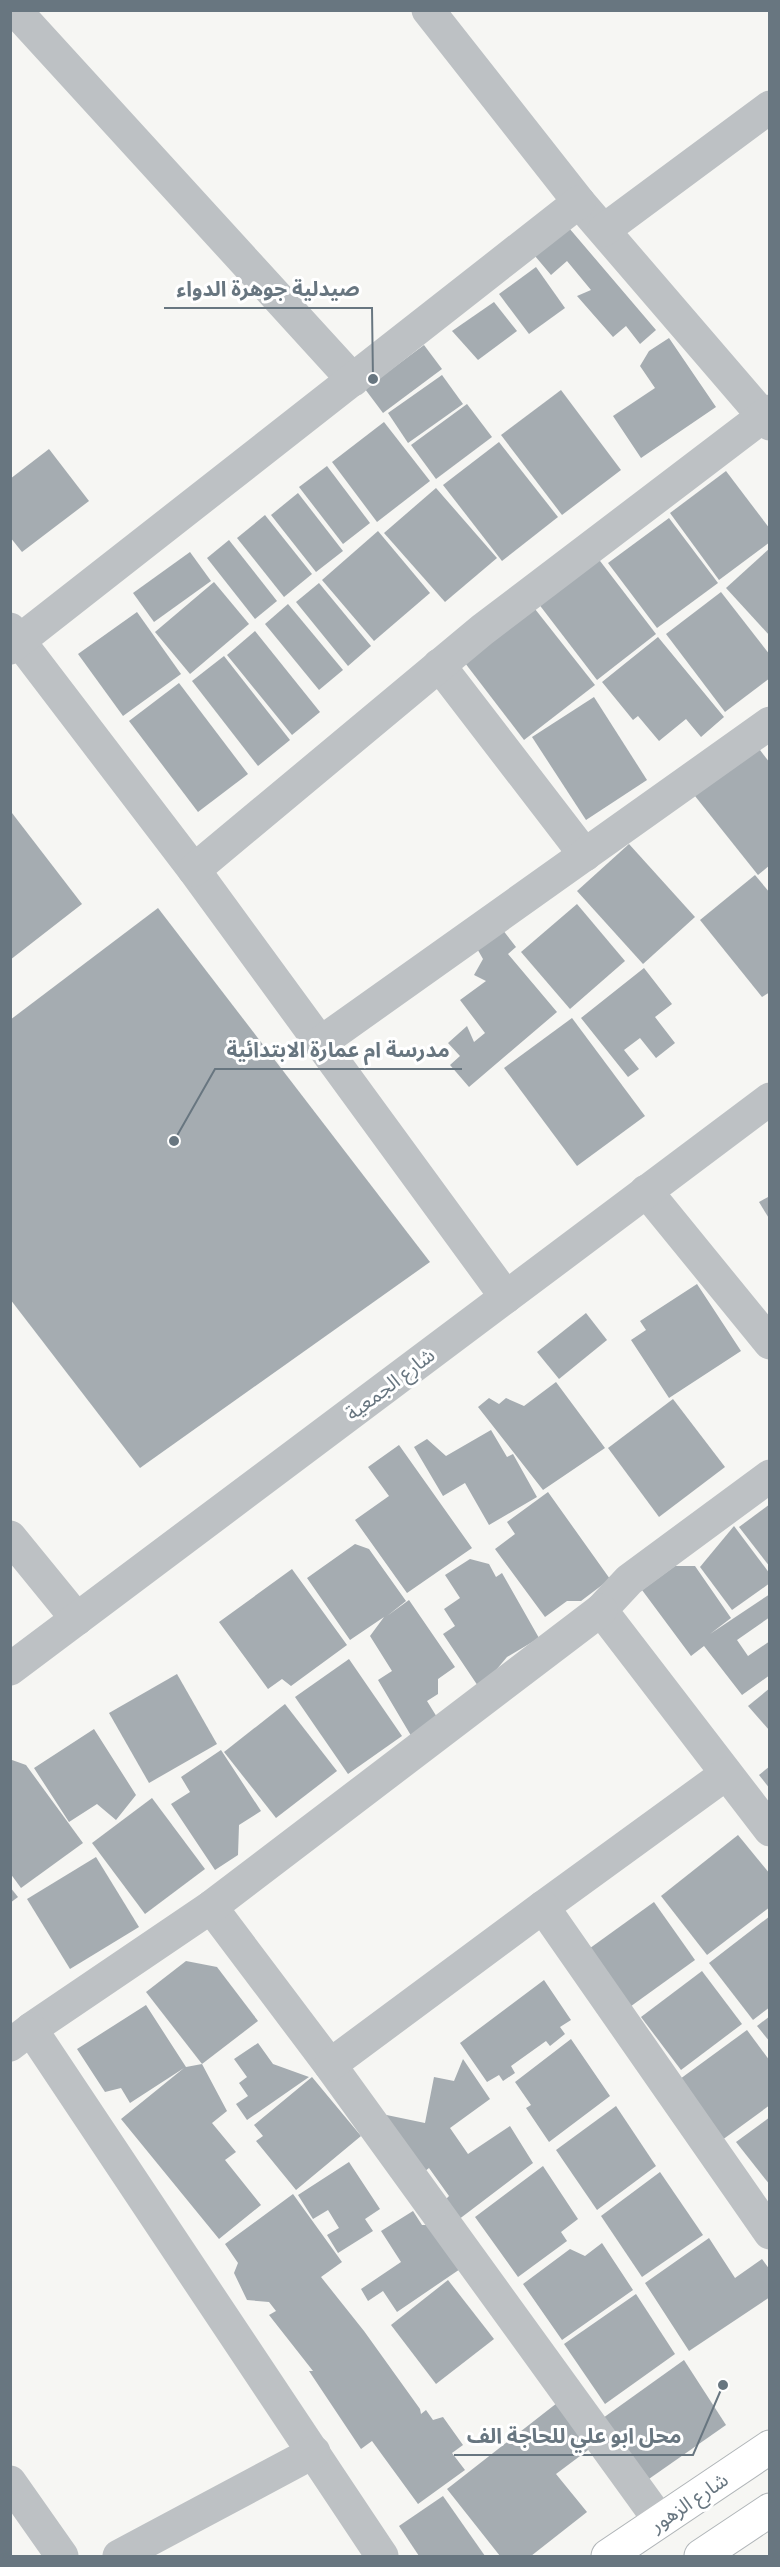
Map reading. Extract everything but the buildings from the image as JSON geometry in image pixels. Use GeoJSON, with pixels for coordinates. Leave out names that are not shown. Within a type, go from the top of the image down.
{"type":"FeatureCollection","features":[{"type":"Feature","properties":{"kind":"main road","name":"شارع الزهور"},"geometry":{"type":"LineString","coordinates":[[608,2556],[770,2447]]}},
{"type":"Feature","properties":{"kind":"main road"},"geometry":{"type":"LineString","coordinates":[[701,2556],[770,2510]]}},
{"type":"Feature","properties":{"kind":"street"},"geometry":{"type":"LineString","coordinates":[[15,10],[353,380]]}},
{"type":"Feature","properties":{"kind":"street"},"geometry":{"type":"LineString","coordinates":[[194,870],[440,665],[767,417],[579,202],[428,10]]}},
{"type":"Feature","properties":{"kind":"street"},"geometry":{"type":"LineString","coordinates":[[604,230],[770,107]]}},
{"type":"Feature","properties":{"kind":"street"},"geometry":{"type":"LineString","coordinates":[[506,1297],[194,870],[14,639],[353,380],[579,202]]}},
{"type":"Feature","properties":{"kind":"street"},"geometry":{"type":"LineString","coordinates":[[440,665],[585,855]]}},
{"type":"Feature","properties":{"kind":"street"},"geometry":{"type":"LineString","coordinates":[[320,1043],[770,723]]}},
{"type":"Feature","properties":{"kind":"street","name":"شارع الجمعية"},"geometry":{"type":"LineString","coordinates":[[10,1669],[770,1099]]}},
{"type":"Feature","properties":{"kind":"street"},"geometry":{"type":"LineString","coordinates":[[646,1191],[770,1343]]}},
{"type":"Feature","properties":{"kind":"street"},"geometry":{"type":"LineString","coordinates":[[382,2556],[314,2452],[21,2037],[211,1907],[601,1610],[629,1580],[770,1476]]}},
{"type":"Feature","properties":{"kind":"street"},"geometry":{"type":"LineString","coordinates":[[10,1537],[78,1618]]}},
{"type":"Feature","properties":{"kind":"street"},"geometry":{"type":"LineString","coordinates":[[601,1610],[770,1830]]}},
{"type":"Feature","properties":{"kind":"street"},"geometry":{"type":"LineString","coordinates":[[330,2065],[726,1774]]}},
{"type":"Feature","properties":{"kind":"street"},"geometry":{"type":"LineString","coordinates":[[211,1907],[330,2065],[660,2521]]}},
{"type":"Feature","properties":{"kind":"street"},"geometry":{"type":"LineString","coordinates":[[543,1907],[770,2233]]}},
{"type":"Feature","properties":{"kind":"street"},"geometry":{"type":"LineString","coordinates":[[119,2556],[314,2452]]}},
{"type":"Feature","properties":{"kind":"street"},"geometry":{"type":"LineString","coordinates":[[10,2482],[56,2554]]}},
{"type":"Feature","properties":{"kind":"place","name":"صيدلية جوهرة الدواء"},"geometry":{"type":"Point","coordinates":[373,379]}},
{"type":"Feature","properties":{"kind":"place","name":"مدرسة ام عمارة الابتدائية"},"geometry":{"type":"Point","coordinates":[174,1141]}},
{"type":"Feature","properties":{"kind":"place","name":"محل ابو علي للحاجة الف"},"geometry":{"type":"Point","coordinates":[723,2385]}}]}
